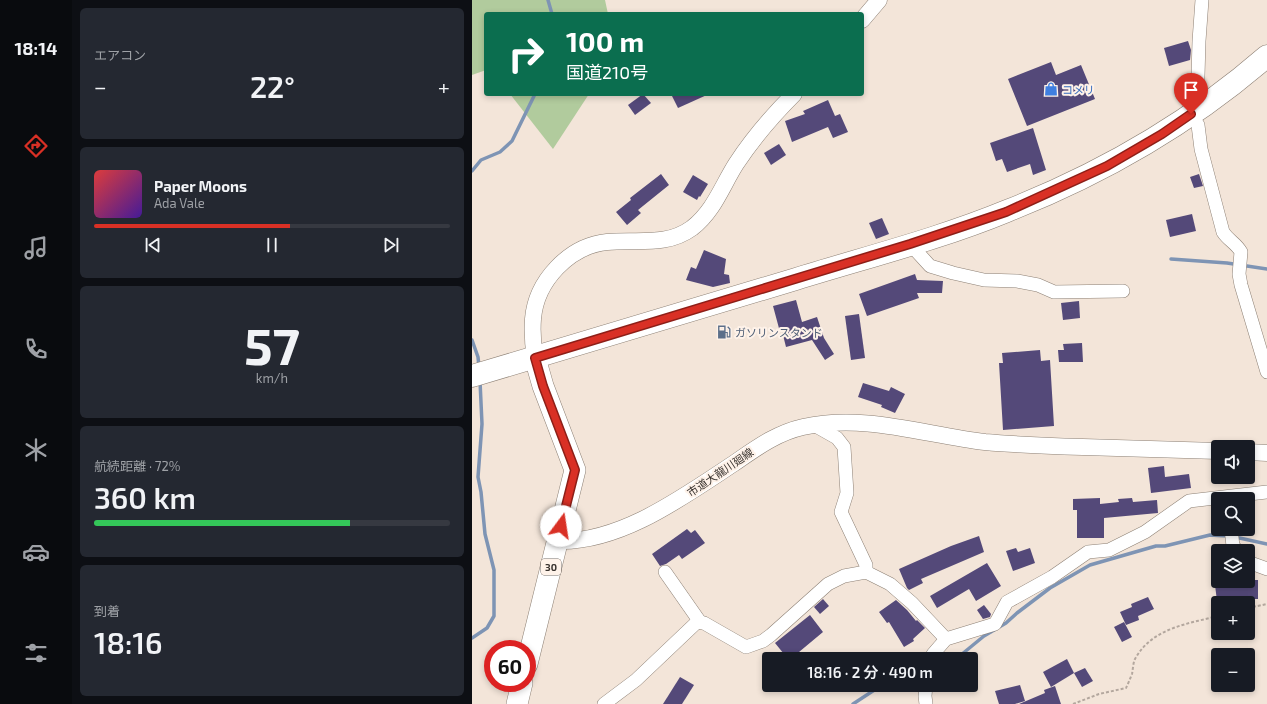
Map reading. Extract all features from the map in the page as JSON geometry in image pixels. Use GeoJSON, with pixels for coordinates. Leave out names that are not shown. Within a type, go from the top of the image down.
{"type":"FeatureCollection","features":[{"type":"Feature","properties":{"kind":"highway"},"geometry":{"type":"LineString","coordinates":[[472,376],[910,244],[1006,212],[1063,187],[1133,151],[1194,112],[1267,56]]}},
{"type":"Feature","properties":{"kind":"main road","name":"30"},"geometry":{"type":"LineString","coordinates":[[533,640],[575,470],[543,386],[535,358]]}},
{"type":"Feature","properties":{"kind":"main road"},"geometry":{"type":"LineString","coordinates":[[517,704],[520,692]]}},
{"type":"Feature","properties":{"kind":"street"},"geometry":{"type":"LineString","coordinates":[[864,18],[879,0]]}},
{"type":"Feature","properties":{"kind":"street"},"geometry":{"type":"LineString","coordinates":[[1202,0],[1194,112],[1198,125],[1201,149],[1223,232],[1228,240],[1240,248],[1240,285],[1267,372]]}},
{"type":"Feature","properties":{"kind":"street"},"geometry":{"type":"LineString","coordinates":[[535,358],[532,337],[533,317],[536,302],[552,273],[562,262],[574,253],[606,242],[656,242],[668,240],[691,228],[711,209],[735,166],[756,135],[792,96]]}},
{"type":"Feature","properties":{"kind":"street"},"geometry":{"type":"LineString","coordinates":[[910,244],[930,266],[984,280],[1017,281],[1038,285],[1054,292],[1123,291]]}},
{"type":"Feature","properties":{"kind":"street","name":"市道大龍川廻線"},"geometry":{"type":"LineString","coordinates":[[558,541],[586,540],[648,517],[673,503],[762,444],[782,433],[827,423],[855,422],[886,425],[946,436],[1004,444],[1211,451]]}},
{"type":"Feature","properties":{"kind":"street"},"geometry":{"type":"LineString","coordinates":[[814,425],[837,438],[844,447],[847,493],[841,512],[866,565],[866,572]]}},
{"type":"Feature","properties":{"kind":"street"},"geometry":{"type":"LineString","coordinates":[[1255,452],[1267,453]]}},
{"type":"Feature","properties":{"kind":"street"},"geometry":{"type":"LineString","coordinates":[[1255,494],[1267,492]]}},
{"type":"Feature","properties":{"kind":"street"},"geometry":{"type":"LineString","coordinates":[[935,652],[946,640],[995,624],[1007,602],[1052,577],[1088,552],[1109,550],[1145,532],[1189,501],[1211,499]]}},
{"type":"Feature","properties":{"kind":"street"},"geometry":{"type":"LineString","coordinates":[[1255,565],[1267,569]]}},
{"type":"Feature","properties":{"kind":"street"},"geometry":{"type":"LineString","coordinates":[[665,572],[700,622],[746,647],[767,638],[828,584],[844,576],[866,572],[890,584],[912,603],[946,640]]}},
{"type":"Feature","properties":{"kind":"street"},"geometry":{"type":"LineString","coordinates":[[604,704],[636,680],[695,624],[700,622]]}},
{"type":"Feature","properties":{"kind":"street"},"geometry":{"type":"LineString","coordinates":[[925,692],[926,704]]}},
{"type":"Feature","properties":{"kind":"path"},"geometry":{"type":"LineString","coordinates":[[1255,607],[1267,604]]}},
{"type":"Feature","properties":{"kind":"path"},"geometry":{"type":"LineString","coordinates":[[1073,704],[1099,694],[1126,688],[1132,674],[1134,660],[1142,648],[1151,639],[1168,630],[1211,618]]}},
{"type":"Feature","properties":{"kind":"green space"},"geometry":{"type":"Polygon","coordinates":[[[472,0],[605,0],[608,12],[484,12],[484,71],[472,75],[472,0]]]}},
{"type":"Feature","properties":{"kind":"green space"},"geometry":{"type":"Polygon","coordinates":[[[512,96],[588,96],[553,149],[512,96]]]}},
{"type":"Feature","properties":{"kind":"building"},"geometry":{"type":"Polygon","coordinates":[[[1188,41],[1191,50],[1190,60],[1169,66],[1164,48],[1188,41]]]}},
{"type":"Feature","properties":{"kind":"building","name":"コメリ"},"geometry":{"type":"Polygon","coordinates":[[[1051,62],[1056,75],[1081,65],[1095,99],[1027,126],[1008,79],[1051,62]]]}},
{"type":"Feature","properties":{"kind":"building"},"geometry":{"type":"Polygon","coordinates":[[[640,96],[645,96],[651,103],[635,115],[628,105],[640,96]]]}},
{"type":"Feature","properties":{"kind":"building"},"geometry":{"type":"Polygon","coordinates":[[[672,96],[705,96],[678,108],[672,96]]]}},
{"type":"Feature","properties":{"kind":"building"},"geometry":{"type":"Polygon","coordinates":[[[828,100],[835,116],[840,114],[848,132],[833,138],[828,127],[792,142],[785,121],[805,114],[803,111],[828,100]]]}},
{"type":"Feature","properties":{"kind":"building"},"geometry":{"type":"Polygon","coordinates":[[[1033,128],[1046,170],[1033,175],[1030,164],[1007,172],[1002,159],[996,161],[990,143],[1033,128]]]}},
{"type":"Feature","properties":{"kind":"building"},"geometry":{"type":"Polygon","coordinates":[[[779,144],[786,155],[771,165],[764,153],[779,144]]]}},
{"type":"Feature","properties":{"kind":"building"},"geometry":{"type":"Polygon","coordinates":[[[661,174],[669,185],[638,210],[641,213],[627,225],[616,212],[631,200],[630,198],[661,174]]]}},
{"type":"Feature","properties":{"kind":"building"},"geometry":{"type":"Polygon","coordinates":[[[1199,174],[1203,186],[1194,188],[1190,177],[1199,174]]]}},
{"type":"Feature","properties":{"kind":"building"},"geometry":{"type":"Polygon","coordinates":[[[693,175],[708,184],[697,200],[683,192],[693,175]]]}},
{"type":"Feature","properties":{"kind":"building"},"geometry":{"type":"Polygon","coordinates":[[[1192,214],[1196,231],[1170,237],[1166,220],[1192,214]]]}},
{"type":"Feature","properties":{"kind":"building"},"geometry":{"type":"Polygon","coordinates":[[[882,218],[889,234],[876,239],[869,223],[882,218]]]}},
{"type":"Feature","properties":{"kind":"building"},"geometry":{"type":"Polygon","coordinates":[[[704,250],[726,259],[724,274],[729,275],[730,283],[713,287],[686,280],[691,267],[696,269],[704,250]]]}},
{"type":"Feature","properties":{"kind":"building"},"geometry":{"type":"Polygon","coordinates":[[[915,274],[917,280],[943,281],[942,293],[917,293],[919,298],[867,316],[859,294],[915,274]]]}},
{"type":"Feature","properties":{"kind":"building"},"geometry":{"type":"Polygon","coordinates":[[[796,300],[802,322],[817,317],[824,338],[834,354],[825,360],[812,340],[786,347],[773,306],[796,300]]]}},
{"type":"Feature","properties":{"kind":"building"},"geometry":{"type":"Polygon","coordinates":[[[1079,301],[1080,318],[1063,320],[1061,303],[1079,301]]]}},
{"type":"Feature","properties":{"kind":"building"},"geometry":{"type":"Polygon","coordinates":[[[859,314],[865,358],[851,360],[845,316],[859,314]]]}},
{"type":"Feature","properties":{"kind":"building"},"geometry":{"type":"Polygon","coordinates":[[[1082,343],[1083,362],[1059,362],[1058,350],[1064,350],[1063,344],[1082,343]]]}},
{"type":"Feature","properties":{"kind":"building"},"geometry":{"type":"Polygon","coordinates":[[[1040,350],[1041,361],[1050,360],[1054,426],[1003,430],[999,363],[1003,363],[1002,353],[1040,350]]]}},
{"type":"Feature","properties":{"kind":"building"},"geometry":{"type":"Polygon","coordinates":[[[863,383],[889,391],[891,387],[905,394],[895,413],[881,407],[882,405],[858,397],[863,383]]]}},
{"type":"Feature","properties":{"kind":"building"},"geometry":{"type":"Polygon","coordinates":[[[1164,466],[1165,477],[1189,474],[1191,488],[1151,493],[1148,468],[1164,466]]]}},
{"type":"Feature","properties":{"kind":"building"},"geometry":{"type":"Polygon","coordinates":[[[1100,498],[1100,504],[1119,502],[1118,499],[1132,498],[1133,502],[1157,500],[1158,513],[1104,518],[1104,538],[1077,538],[1077,510],[1073,510],[1073,499],[1100,498]]]}},
{"type":"Feature","properties":{"kind":"building"},"geometry":{"type":"Polygon","coordinates":[[[687,529],[691,533],[695,530],[705,543],[682,559],[679,555],[666,564],[660,566],[652,554],[687,529]]]}},
{"type":"Feature","properties":{"kind":"building"},"geometry":{"type":"Polygon","coordinates":[[[979,536],[984,552],[921,579],[923,583],[909,590],[907,588],[899,569],[951,546],[979,536]]]}},
{"type":"Feature","properties":{"kind":"building"},"geometry":{"type":"Polygon","coordinates":[[[1016,548],[1018,552],[1030,548],[1035,563],[1013,571],[1006,551],[1016,548]]]}},
{"type":"Feature","properties":{"kind":"building"},"geometry":{"type":"Polygon","coordinates":[[[987,563],[1001,586],[976,601],[969,589],[937,608],[930,596],[987,563]]]}},
{"type":"Feature","properties":{"kind":"building"},"geometry":{"type":"Polygon","coordinates":[[[1255,580],[1258,580],[1258,599],[1255,599],[1255,596],[1216,596],[1215,588],[1255,588],[1255,580]]]}},
{"type":"Feature","properties":{"kind":"building"},"geometry":{"type":"Polygon","coordinates":[[[1148,597],[1154,609],[1138,616],[1139,620],[1126,625],[1120,612],[1132,607],[1131,604],[1148,597]]]}},
{"type":"Feature","properties":{"kind":"building"},"geometry":{"type":"Polygon","coordinates":[[[823,599],[829,606],[820,614],[814,607],[823,599]]]}},
{"type":"Feature","properties":{"kind":"building"},"geometry":{"type":"Polygon","coordinates":[[[896,600],[916,621],[917,620],[925,628],[913,639],[914,641],[904,647],[889,622],[887,623],[879,612],[896,600]]]}},
{"type":"Feature","properties":{"kind":"building"},"geometry":{"type":"Polygon","coordinates":[[[984,605],[991,614],[990,617],[983,619],[977,610],[984,605]]]}},
{"type":"Feature","properties":{"kind":"building"},"geometry":{"type":"Polygon","coordinates":[[[810,615],[823,632],[799,652],[782,652],[775,643],[810,615]]]}},
{"type":"Feature","properties":{"kind":"building"},"geometry":{"type":"Polygon","coordinates":[[[1124,622],[1132,637],[1122,642],[1114,627],[1124,622]]]}},
{"type":"Feature","properties":{"kind":"building"},"geometry":{"type":"Polygon","coordinates":[[[1067,659],[1074,673],[1051,687],[1043,672],[1067,659]]]}},
{"type":"Feature","properties":{"kind":"building"},"geometry":{"type":"Polygon","coordinates":[[[1085,668],[1093,681],[1082,687],[1074,673],[1085,668]]]}},
{"type":"Feature","properties":{"kind":"building"},"geometry":{"type":"Polygon","coordinates":[[[680,677],[694,685],[682,704],[663,704],[680,677]]]}},
{"type":"Feature","properties":{"kind":"building"},"geometry":{"type":"Polygon","coordinates":[[[1020,685],[1025,701],[1015,704],[999,704],[995,691],[1020,685]]]}},
{"type":"Feature","properties":{"kind":"building"},"geometry":{"type":"Polygon","coordinates":[[[1055,686],[1061,704],[1019,704],[1045,693],[1044,690],[1055,686]]]}},
{"type":"Feature","properties":{"kind":"waterway"},"geometry":{"type":"LineString","coordinates":[[548,0],[551,12]]}},
{"type":"Feature","properties":{"kind":"waterway"},"geometry":{"type":"LineString","coordinates":[[472,171],[481,160],[500,152],[512,141],[534,96]]}},
{"type":"Feature","properties":{"kind":"waterway"},"geometry":{"type":"LineString","coordinates":[[1171,259],[1227,263],[1267,269]]}},
{"type":"Feature","properties":{"kind":"waterway"},"geometry":{"type":"LineString","coordinates":[[472,340],[478,357],[479,367]]}},
{"type":"Feature","properties":{"kind":"waterway"},"geometry":{"type":"LineString","coordinates":[[472,638],[487,628],[494,616],[494,570],[485,534],[478,477],[482,424],[480,381]]}},
{"type":"Feature","properties":{"kind":"waterway"},"geometry":{"type":"LineString","coordinates":[[965,652],[984,636],[1006,623],[1050,588],[1090,565],[1156,546],[1165,546],[1211,535]]}},
{"type":"Feature","properties":{"kind":"waterway"},"geometry":{"type":"LineString","coordinates":[[1235,537],[1267,544]]}},
{"type":"Feature","properties":{"kind":"waterway"},"geometry":{"type":"LineString","coordinates":[[853,704],[871,692]]}},
{"type":"Feature","properties":{"kind":"place","name":"コメリ"},"geometry":{"type":"Point","coordinates":[1051,89]}},
{"type":"Feature","properties":{"kind":"place","name":"ガソリンスタンド"},"geometry":{"type":"Point","coordinates":[724,332]}},
{"type":"Feature","properties":{"kind":"route"},"geometry":{"type":"LineString","coordinates":[[561,526],[575,470],[543,386],[535,358],[910,244],[1006,212],[1107,166],[1162,134],[1191,114]]}}]}
